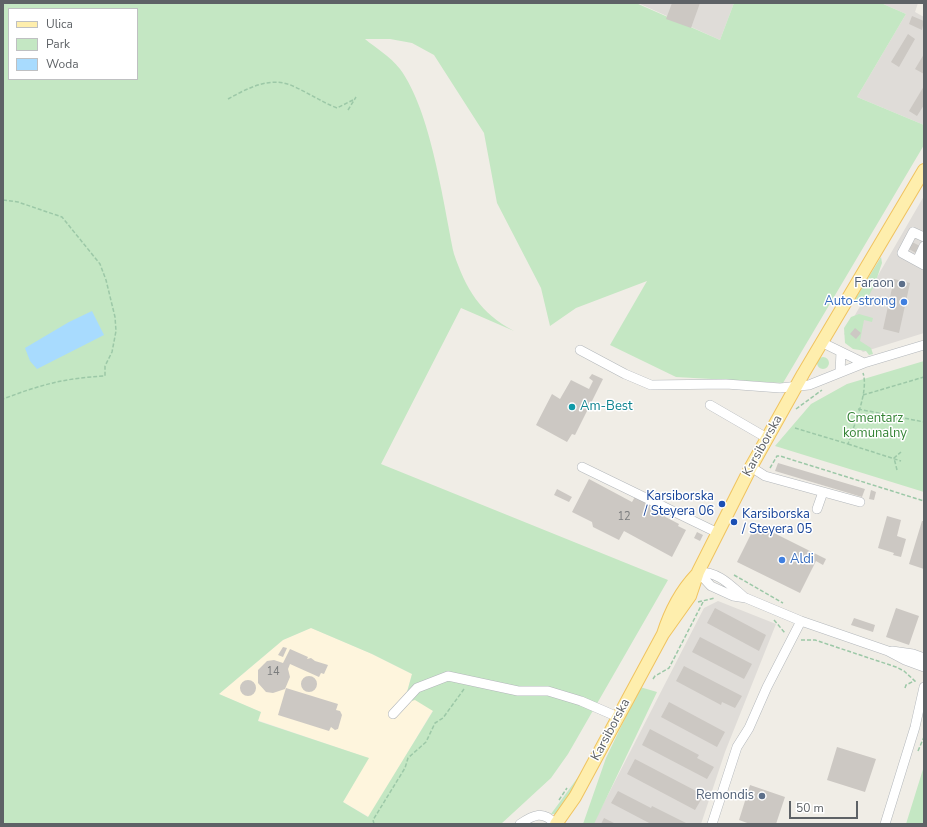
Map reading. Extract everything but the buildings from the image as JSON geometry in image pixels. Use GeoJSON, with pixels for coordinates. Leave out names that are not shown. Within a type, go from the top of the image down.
{"type":"FeatureCollection","features":[{"type":"Feature","properties":{"kind":"main road","name":"Karsiborska"},"geometry":{"type":"LineString","coordinates":[[555,824],[575,797],[663,634],[668,617],[684,588],[698,572],[767,438],[924,170]]}},
{"type":"Feature","properties":{"kind":"street"},"geometry":{"type":"LineString","coordinates":[[902,253],[913,232],[924,237]]}},
{"type":"Feature","properties":{"kind":"street"},"geometry":{"type":"LineString","coordinates":[[893,252],[902,253],[920,263],[924,246]]}},
{"type":"Feature","properties":{"kind":"street"},"geometry":{"type":"LineString","coordinates":[[823,343],[864,363]]}},
{"type":"Feature","properties":{"kind":"street"},"geometry":{"type":"LineString","coordinates":[[580,350],[625,374],[651,385],[726,384],[780,388],[809,385],[864,363],[924,345]]}},
{"type":"Feature","properties":{"kind":"street"},"geometry":{"type":"LineString","coordinates":[[840,372],[841,352]]}},
{"type":"Feature","properties":{"kind":"street"},"geometry":{"type":"LineString","coordinates":[[710,405],[767,438]]}},
{"type":"Feature","properties":{"kind":"street"},"geometry":{"type":"LineString","coordinates":[[582,467],[718,533]]}},
{"type":"Feature","properties":{"kind":"street"},"geometry":{"type":"LineString","coordinates":[[751,467],[765,476],[860,502]]}},
{"type":"Feature","properties":{"kind":"street"},"geometry":{"type":"LineString","coordinates":[[817,509],[823,492]]}},
{"type":"Feature","properties":{"kind":"street"},"geometry":{"type":"LineString","coordinates":[[698,572],[710,572],[724,580],[746,598],[800,621],[888,651],[905,660],[924,667]]}},
{"type":"Feature","properties":{"kind":"street"},"geometry":{"type":"LineString","coordinates":[[712,824],[737,747],[749,728],[767,687],[800,621]]}},
{"type":"Feature","properties":{"kind":"street"},"geometry":{"type":"LineString","coordinates":[[888,651],[913,654],[924,658]]}},
{"type":"Feature","properties":{"kind":"street"},"geometry":{"type":"LineString","coordinates":[[393,714],[417,688],[448,676],[518,691],[548,691],[581,701],[618,717]]}},
{"type":"Feature","properties":{"kind":"street"},"geometry":{"type":"LineString","coordinates":[[885,824],[915,727],[921,685]]}},
{"type":"Feature","properties":{"kind":"street"},"geometry":{"type":"LineString","coordinates":[[915,727],[924,712]]}},
{"type":"Feature","properties":{"kind":"street"},"geometry":{"type":"LineString","coordinates":[[520,824],[536,814],[542,814],[555,824]]}},
{"type":"Feature","properties":{"kind":"path"},"geometry":{"type":"LineString","coordinates":[[228,99],[248,88],[271,83],[294,86],[337,108],[353,100]]}},
{"type":"Feature","properties":{"kind":"path"},"geometry":{"type":"LineString","coordinates":[[348,110],[356,97]]}},
{"type":"Feature","properties":{"kind":"path"},"geometry":{"type":"LineString","coordinates":[[3,200],[18,202],[62,216],[100,264],[106,280],[115,317],[116,331],[112,352],[105,366],[105,376],[77,377],[46,383],[3,399]]}},
{"type":"Feature","properties":{"kind":"path"},"geometry":{"type":"LineString","coordinates":[[848,444],[863,395],[865,379],[863,373]]}},
{"type":"Feature","properties":{"kind":"path"},"geometry":{"type":"LineString","coordinates":[[863,395],[924,377]]}},
{"type":"Feature","properties":{"kind":"path"},"geometry":{"type":"LineString","coordinates":[[796,410],[800,405],[823,390]]}},
{"type":"Feature","properties":{"kind":"path"},"geometry":{"type":"LineString","coordinates":[[858,409],[924,422]]}},
{"type":"Feature","properties":{"kind":"path"},"geometry":{"type":"LineString","coordinates":[[795,428],[901,461]]}},
{"type":"Feature","properties":{"kind":"path"},"geometry":{"type":"LineString","coordinates":[[894,458],[901,452]]}},
{"type":"Feature","properties":{"kind":"path"},"geometry":{"type":"LineString","coordinates":[[765,476],[777,456],[780,456],[924,501]]}},
{"type":"Feature","properties":{"kind":"path"},"geometry":{"type":"LineString","coordinates":[[894,458],[897,470]]}},
{"type":"Feature","properties":{"kind":"path"},"geometry":{"type":"LineString","coordinates":[[730,573],[786,604]]}},
{"type":"Feature","properties":{"kind":"path"},"geometry":{"type":"LineString","coordinates":[[692,599],[698,602],[703,602],[717,598]]}},
{"type":"Feature","properties":{"kind":"path"},"geometry":{"type":"LineString","coordinates":[[653,679],[655,676],[669,668],[703,602]]}},
{"type":"Feature","properties":{"kind":"path"},"geometry":{"type":"LineString","coordinates":[[770,618],[788,635]]}},
{"type":"Feature","properties":{"kind":"path"},"geometry":{"type":"LineString","coordinates":[[798,639],[815,640],[896,667],[904,671],[914,682],[921,685]]}},
{"type":"Feature","properties":{"kind":"path"},"geometry":{"type":"LineString","coordinates":[[374,824],[373,820],[405,768],[408,758],[426,742],[435,723],[443,718],[462,690],[473,681]]}},
{"type":"Feature","properties":{"kind":"path"},"geometry":{"type":"LineString","coordinates":[[905,688],[906,685],[914,682]]}},
{"type":"Feature","properties":{"kind":"shaded area"},"geometry":{"type":"Polygon","coordinates":[[[638,3],[734,3],[720,40],[638,3]]]}},
{"type":"Feature","properties":{"kind":"shaded area"},"geometry":{"type":"Polygon","coordinates":[[[881,3],[918,3],[915,12],[924,17],[924,125],[857,97],[906,14],[881,3]]]}},
{"type":"Feature","properties":{"kind":"shaded area"},"geometry":{"type":"Polygon","coordinates":[[[924,196],[924,333],[863,352],[844,334],[924,196]]]}},
{"type":"Feature","properties":{"kind":"shaded area"},"geometry":{"type":"Polygon","coordinates":[[[718,601],[776,624],[725,752],[701,824],[593,824],[704,608],[718,601]]]}},
{"type":"Feature","properties":{"kind":"shaded area"},"geometry":{"type":"Polygon","coordinates":[[[311,628],[372,654],[412,674],[407,692],[433,710],[369,817],[343,802],[368,758],[257,720],[261,712],[219,694],[283,640],[311,628]]]}},
{"type":"Feature","properties":{"kind":"green space"},"geometry":{"type":"Polygon","coordinates":[[[3,3],[636,3],[720,40],[734,3],[881,3],[906,14],[857,97],[924,125],[924,145],[783,383],[676,377],[610,345],[647,281],[576,308],[550,326],[541,288],[497,203],[484,133],[434,55],[412,43],[390,39],[365,39],[388,56],[400,69],[411,87],[420,108],[428,132],[454,254],[469,289],[483,308],[502,324],[514,331],[461,308],[381,464],[668,580],[568,754],[551,778],[501,824],[3,824],[3,3]],[[311,628],[283,640],[219,694],[261,712],[258,721],[369,758],[343,802],[368,817],[433,711],[415,700],[408,702],[407,692],[412,674],[372,654],[311,628]]]}},
{"type":"Feature","properties":{"kind":"green space"},"geometry":{"type":"Polygon","coordinates":[[[881,257],[882,263],[873,288],[865,300],[856,304],[854,301],[881,257]]]}},
{"type":"Feature","properties":{"kind":"green space"},"geometry":{"type":"Polygon","coordinates":[[[859,314],[873,318],[872,322],[864,320],[860,341],[871,348],[873,354],[869,355],[866,351],[853,349],[845,343],[844,328],[851,317],[859,314]]]}},
{"type":"Feature","properties":{"kind":"green space"},"geometry":{"type":"Polygon","coordinates":[[[821,357],[825,357],[829,363],[825,369],[821,369],[817,365],[817,361],[821,357]]]}},
{"type":"Feature","properties":{"kind":"green space","name":"Cmentarz komunalny"},"geometry":{"type":"Polygon","coordinates":[[[924,361],[924,492],[775,446],[811,404],[847,384],[924,361]]]}},
{"type":"Feature","properties":{"kind":"green space"},"geometry":{"type":"Polygon","coordinates":[[[640,687],[657,692],[594,824],[583,824],[606,758],[640,687]]]}},
{"type":"Feature","properties":{"kind":"green space"},"geometry":{"type":"Polygon","coordinates":[[[924,766],[924,824],[906,824],[924,766]]]}},
{"type":"Feature","properties":{"kind":"green space"},"geometry":{"type":"Polygon","coordinates":[[[584,769],[574,788],[556,814],[551,814],[584,769]]]}},
{"type":"Feature","properties":{"kind":"water"},"geometry":{"type":"Polygon","coordinates":[[[92,311],[104,335],[37,369],[30,361],[25,348],[69,322],[92,311]]]}},
{"type":"Feature","properties":{"kind":"place","name":"Faraon"},"geometry":{"type":"Point","coordinates":[902,284]}},
{"type":"Feature","properties":{"kind":"place","name":"Auto-strong"},"geometry":{"type":"Point","coordinates":[904,302]}},
{"type":"Feature","properties":{"kind":"place","name":"Am-Best"},"geometry":{"type":"Point","coordinates":[572,407]}},
{"type":"Feature","properties":{"kind":"place","name":"Karsiborska / Steyera 06"},"geometry":{"type":"Point","coordinates":[722,504]}},
{"type":"Feature","properties":{"kind":"place","name":"Karsiborska / Steyera 05"},"geometry":{"type":"Point","coordinates":[734,522]}},
{"type":"Feature","properties":{"kind":"place","name":"Aldi"},"geometry":{"type":"Point","coordinates":[782,560]}},
{"type":"Feature","properties":{"kind":"place","name":"Remondis"},"geometry":{"type":"Point","coordinates":[762,796]}}]}
